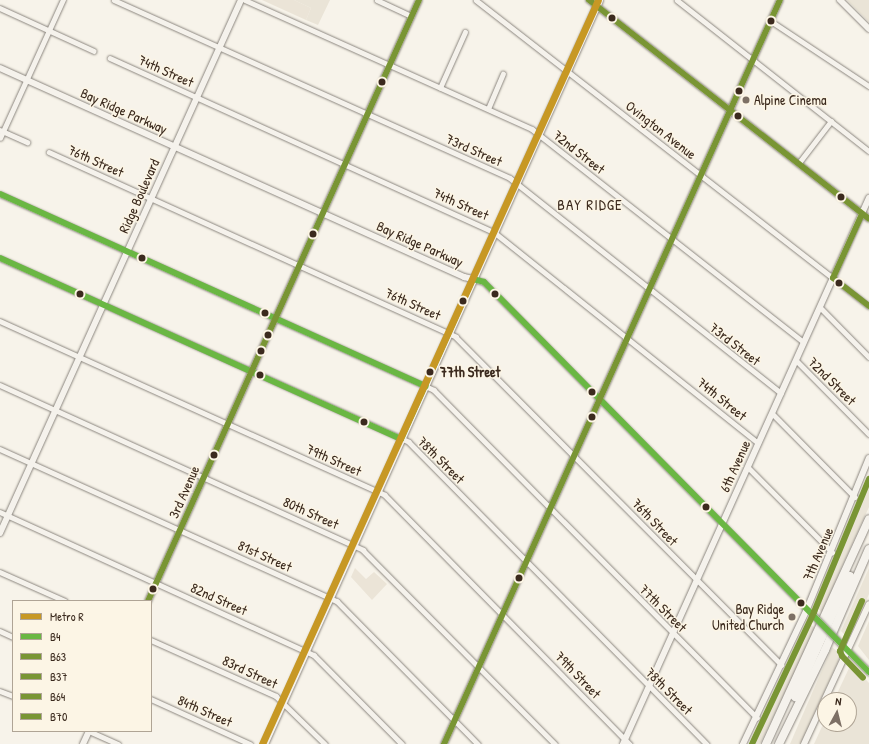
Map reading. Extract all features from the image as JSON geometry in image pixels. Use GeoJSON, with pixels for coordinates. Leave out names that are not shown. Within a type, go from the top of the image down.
{"type":"FeatureCollection","features":[{"type":"Feature","properties":{"kind":"highway"},"geometry":{"type":"LineString","coordinates":[[768,743],[869,519]]}},
{"type":"Feature","properties":{"kind":"highway"},"geometry":{"type":"LineString","coordinates":[[768,743],[869,533]]}},
{"type":"Feature","properties":{"kind":"highway"},"geometry":{"type":"LineString","coordinates":[[853,589],[869,549]]}},
{"type":"Feature","properties":{"kind":"highway"},"geometry":{"type":"LineString","coordinates":[[780,744],[869,558]]}},
{"type":"Feature","properties":{"kind":"highway"},"geometry":{"type":"LineString","coordinates":[[786,744],[798,708]]}},
{"type":"Feature","properties":{"kind":"main road"},"geometry":{"type":"LineString","coordinates":[[264,744],[598,3]]}},
{"type":"Feature","properties":{"kind":"street"},"geometry":{"type":"LineString","coordinates":[[0,138],[63,0]]}},
{"type":"Feature","properties":{"kind":"street","name":"73rd Street"},"geometry":{"type":"LineString","coordinates":[[114,0],[510,178],[649,290],[781,393]]}},
{"type":"Feature","properties":{"kind":"street","name":"Ridge Boulevard"},"geometry":{"type":"LineString","coordinates":[[0,533],[241,0]]}},
{"type":"Feature","properties":{"kind":"street","name":"72nd Street"},"geometry":{"type":"LineString","coordinates":[[245,0],[532,129],[804,342]]}},
{"type":"Feature","properties":{"kind":"street"},"geometry":{"type":"LineString","coordinates":[[377,0],[412,16]]}},
{"type":"Feature","properties":{"kind":"street","name":"3rd Avenue"},"geometry":{"type":"LineString","coordinates":[[148,600],[419,0]]}},
{"type":"Feature","properties":{"kind":"street","name":"Ovington Avenue"},"geometry":{"type":"LineString","coordinates":[[476,0],[568,70],[869,306]]}},
{"type":"Feature","properties":{"kind":"street"},"geometry":{"type":"LineString","coordinates":[[589,0],[598,3],[730,111],[869,219]]}},
{"type":"Feature","properties":{"kind":"street"},"geometry":{"type":"LineString","coordinates":[[677,0],[869,151]]}},
{"type":"Feature","properties":{"kind":"street"},"geometry":{"type":"LineString","coordinates":[[840,0],[869,29]]}},
{"type":"Feature","properties":{"kind":"street"},"geometry":{"type":"LineString","coordinates":[[444,744],[779,1]]}},
{"type":"Feature","properties":{"kind":"street"},"geometry":{"type":"LineString","coordinates":[[0,8],[94,50]]}},
{"type":"Feature","properties":{"kind":"street"},"geometry":{"type":"LineString","coordinates":[[771,20],[869,86]]}},
{"type":"Feature","properties":{"kind":"street"},"geometry":{"type":"LineString","coordinates":[[440,88],[465,32]]}},
{"type":"Feature","properties":{"kind":"street","name":"74th Street"},"geometry":{"type":"LineString","coordinates":[[110,58],[494,232],[758,443]]}},
{"type":"Feature","properties":{"kind":"street","name":"Bay Ridge Parkway"},"geometry":{"type":"LineString","coordinates":[[0,68],[464,278],[484,282],[869,672]]}},
{"type":"Feature","properties":{"kind":"street"},"geometry":{"type":"LineString","coordinates":[[488,109],[503,74]]}},
{"type":"Feature","properties":{"kind":"street"},"geometry":{"type":"LineString","coordinates":[[798,164],[831,121]]}},
{"type":"Feature","properties":{"kind":"street"},"geometry":{"type":"LineString","coordinates":[[2,131],[27,142]]}},
{"type":"Feature","properties":{"kind":"street","name":"76th Street"},"geometry":{"type":"LineString","coordinates":[[49,152],[449,332],[575,455],[782,666]]}},
{"type":"Feature","properties":{"kind":"street","name":"77th Street"},"geometry":{"type":"LineString","coordinates":[[0,194],[434,390],[758,718]]}},
{"type":"Feature","properties":{"kind":"street","name":"6th Avenue"},"geometry":{"type":"LineString","coordinates":[[624,742],[869,198]]}},
{"type":"Feature","properties":{"kind":"street","name":"78th Street"},"geometry":{"type":"LineString","coordinates":[[0,258],[409,442],[707,744]]}},
{"type":"Feature","properties":{"kind":"street"},"geometry":{"type":"LineString","coordinates":[[820,307],[869,357]]}},
{"type":"Feature","properties":{"kind":"street","name":"79th Street"},"geometry":{"type":"LineString","coordinates":[[0,321],[385,495],[503,615],[624,742],[630,744]]}},
{"type":"Feature","properties":{"kind":"street","name":"72nd Street"},"geometry":{"type":"LineString","coordinates":[[796,360],[869,434]]}},
{"type":"Feature","properties":{"kind":"street","name":"80th Street"},"geometry":{"type":"LineString","coordinates":[[0,385],[353,544],[363,550],[555,744]]}},
{"type":"Feature","properties":{"kind":"street"},"geometry":{"type":"LineString","coordinates":[[772,413],[855,497]]}},
{"type":"Feature","properties":{"kind":"street","name":"81st Street"},"geometry":{"type":"LineString","coordinates":[[0,449],[337,601],[478,744]]}},
{"type":"Feature","properties":{"kind":"street","name":"7th Avenue"},"geometry":{"type":"LineString","coordinates":[[743,744],[758,718],[782,666],[832,552],[855,497],[869,458]]}},
{"type":"Feature","properties":{"kind":"street"},"geometry":{"type":"LineString","coordinates":[[748,467],[832,552]]}},
{"type":"Feature","properties":{"kind":"street","name":"82nd Street"},"geometry":{"type":"LineString","coordinates":[[0,512],[314,655],[402,744]]}},
{"type":"Feature","properties":{"kind":"street"},"geometry":{"type":"LineString","coordinates":[[0,572],[63,600]]}},
{"type":"Feature","properties":{"kind":"street"},"geometry":{"type":"LineString","coordinates":[[804,744],[869,604]]}},
{"type":"Feature","properties":{"kind":"street"},"geometry":{"type":"LineString","coordinates":[[0,631],[12,637]]}},
{"type":"Feature","properties":{"kind":"street","name":"83rd Street"},"geometry":{"type":"LineString","coordinates":[[152,640],[269,692],[283,702],[325,744]]}},
{"type":"Feature","properties":{"kind":"street"},"geometry":{"type":"LineString","coordinates":[[0,691],[12,696]]}},
{"type":"Feature","properties":{"kind":"street","name":"84th Street"},"geometry":{"type":"LineString","coordinates":[[152,699],[250,744]]}},
{"type":"Feature","properties":{"kind":"street"},"geometry":{"type":"LineString","coordinates":[[83,744],[89,732]]}},
{"type":"Feature","properties":{"kind":"street"},"geometry":{"type":"LineString","coordinates":[[91,732],[118,744]]}},
{"type":"Feature","properties":{"kind":"shaded area"},"geometry":{"type":"Polygon","coordinates":[[[262,0],[294,0],[311,8],[306,20],[262,0]]]}},
{"type":"Feature","properties":{"kind":"shaded area"},"geometry":{"type":"Polygon","coordinates":[[[294,0],[330,0],[318,25],[306,20],[311,8],[294,0]]]}},
{"type":"Feature","properties":{"kind":"shaded area"},"geometry":{"type":"Polygon","coordinates":[[[847,0],[869,0],[869,22],[847,0]]]}},
{"type":"Feature","properties":{"kind":"shaded area"},"geometry":{"type":"Polygon","coordinates":[[[869,474],[869,507],[835,582],[824,615],[815,605],[869,474]]]}},
{"type":"Feature","properties":{"kind":"shaded area"},"geometry":{"type":"Polygon","coordinates":[[[355,568],[366,579],[374,572],[387,584],[372,600],[351,577],[355,568]]]}},
{"type":"Feature","properties":{"kind":"shaded area"},"geometry":{"type":"Polygon","coordinates":[[[869,568],[869,594],[849,639],[841,631],[869,568]]]}},
{"type":"Feature","properties":{"kind":"shaded area"},"geometry":{"type":"Polygon","coordinates":[[[808,621],[816,630],[760,744],[749,744],[808,621]]]}},
{"type":"Feature","properties":{"kind":"shaded area"},"geometry":{"type":"Polygon","coordinates":[[[869,621],[869,660],[858,646],[869,621]]]}},
{"type":"Feature","properties":{"kind":"shaded area"},"geometry":{"type":"Polygon","coordinates":[[[832,647],[841,655],[824,692],[817,692],[817,708],[801,744],[790,744],[832,647]]]}},
{"type":"Feature","properties":{"kind":"shaded area"},"geometry":{"type":"Polygon","coordinates":[[[851,664],[869,683],[869,744],[814,744],[820,732],[857,732],[857,692],[838,692],[851,664]]]}},
{"type":"Feature","properties":{"kind":"metro line","name":"R"},"geometry":{"type":"LineString","coordinates":[[262,744],[598,0]]}},
{"type":"Feature","properties":{"kind":"transit line","name":"B37"},"geometry":{"type":"LineString","coordinates":[[148,600],[419,0]]}},
{"type":"Feature","properties":{"kind":"transit line","name":"B64"},"geometry":{"type":"LineString","coordinates":[[589,0],[869,219]]}},
{"type":"Feature","properties":{"kind":"transit line","name":"B63"},"geometry":{"type":"LineString","coordinates":[[444,744],[780,0]]}},
{"type":"Feature","properties":{"kind":"transit line","name":"B4"},"geometry":{"type":"LineString","coordinates":[[0,194],[426,386]]}},
{"type":"Feature","properties":{"kind":"transit line","name":"B64"},"geometry":{"type":"LineString","coordinates":[[862,214],[833,278],[869,306]]}},
{"type":"Feature","properties":{"kind":"transit line","name":"B4"},"geometry":{"type":"LineString","coordinates":[[0,258],[401,439],[473,279]]}},
{"type":"Feature","properties":{"kind":"transit line","name":"B4"},"geometry":{"type":"LineString","coordinates":[[473,279],[484,282],[869,672]]}},
{"type":"Feature","properties":{"kind":"transit line","name":"B70"},"geometry":{"type":"LineString","coordinates":[[752,744],[814,612],[869,479]]}},
{"type":"Feature","properties":{"kind":"transit line","name":"B70"},"geometry":{"type":"LineString","coordinates":[[862,601],[840,651],[842,656],[863,678]]}},
{"type":"Feature","properties":{"kind":"place","name":"Alpine Cinema"},"geometry":{"type":"Point","coordinates":[746,100]}},
{"type":"Feature","properties":{"kind":"place","name":"77th Street"},"geometry":{"type":"Point","coordinates":[430,372]}},
{"type":"Feature","properties":{"kind":"place","name":"Bay Ridge United Church"},"geometry":{"type":"Point","coordinates":[792,617]}},
{"type":"Feature","properties":{"kind":"district","name":"BAY RIDGE"},"geometry":{"type":"Point","coordinates":[590,205]}}]}
